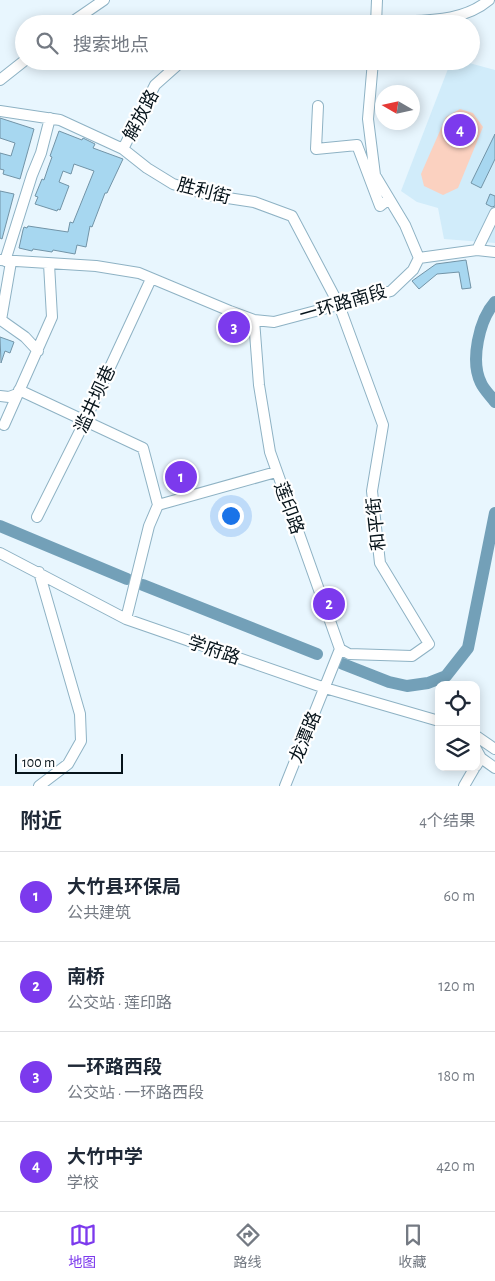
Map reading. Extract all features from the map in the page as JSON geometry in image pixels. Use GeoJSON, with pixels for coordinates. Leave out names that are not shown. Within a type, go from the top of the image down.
{"type":"FeatureCollection","features":[{"type":"Feature","properties":{"kind":"street"},"geometry":{"type":"LineString","coordinates":[[83,15],[104,0]]}},
{"type":"Feature","properties":{"kind":"street"},"geometry":{"type":"LineString","coordinates":[[376,15],[377,0]]}},
{"type":"Feature","properties":{"kind":"street"},"geometry":{"type":"LineString","coordinates":[[453,15],[480,8],[489,0]]}},
{"type":"Feature","properties":{"kind":"street"},"geometry":{"type":"LineString","coordinates":[[0,80],[15,68]]}},
{"type":"Feature","properties":{"kind":"street","name":"解放路"},"geometry":{"type":"LineString","coordinates":[[123,149],[155,86],[172,70]]}},
{"type":"Feature","properties":{"kind":"street"},"geometry":{"type":"LineString","coordinates":[[372,70],[368,119],[376,175],[405,225],[419,258],[477,250],[495,252]]}},
{"type":"Feature","properties":{"kind":"street"},"geometry":{"type":"LineString","coordinates":[[318,106],[316,149],[357,145],[380,206],[389,198]]}},
{"type":"Feature","properties":{"kind":"street","name":"胜利街"},"geometry":{"type":"LineString","coordinates":[[0,111],[60,120],[123,149],[147,168],[173,184],[208,195],[254,202],[292,216],[339,305]]}},
{"type":"Feature","properties":{"kind":"street"},"geometry":{"type":"LineString","coordinates":[[38,351],[25,337],[1,320],[5,261],[32,174],[41,153],[50,118]]}},
{"type":"Feature","properties":{"kind":"street"},"geometry":{"type":"LineString","coordinates":[[477,250],[495,212]]}},
{"type":"Feature","properties":{"kind":"street","name":"一环路南段"},"geometry":{"type":"LineString","coordinates":[[5,261],[96,266],[139,273],[254,320],[274,322],[391,291],[414,270],[419,258]]}},
{"type":"Feature","properties":{"kind":"street"},"geometry":{"type":"LineString","coordinates":[[4,425],[52,317],[49,264]]}},
{"type":"Feature","properties":{"kind":"street","name":"滥井坝巷"},"geometry":{"type":"LineString","coordinates":[[37,517],[85,421],[151,279]]}},
{"type":"Feature","properties":{"kind":"street","name":"和平街"},"geometry":{"type":"LineString","coordinates":[[339,305],[383,425],[372,490],[380,563],[429,644],[412,656],[349,654],[340,649]]}},
{"type":"Feature","properties":{"kind":"street","name":"莲印路"},"geometry":{"type":"LineString","coordinates":[[254,320],[260,385],[270,452],[340,649]]}},
{"type":"Feature","properties":{"kind":"street"},"geometry":{"type":"LineString","coordinates":[[18,392],[143,448],[158,505],[149,526],[126,619]]}},
{"type":"Feature","properties":{"kind":"street"},"geometry":{"type":"LineString","coordinates":[[0,396],[9,397],[18,392]]}},
{"type":"Feature","properties":{"kind":"street"},"geometry":{"type":"LineString","coordinates":[[158,505],[276,472]]}},
{"type":"Feature","properties":{"kind":"street","name":"学府路"},"geometry":{"type":"LineString","coordinates":[[0,553],[126,619],[325,688],[435,720]]}},
{"type":"Feature","properties":{"kind":"street"},"geometry":{"type":"LineString","coordinates":[[39,572],[80,714],[81,741],[68,764],[39,786]]}},
{"type":"Feature","properties":{"kind":"street"},"geometry":{"type":"LineString","coordinates":[[325,688],[340,649]]}},
{"type":"Feature","properties":{"kind":"street","name":"龙潭路"},"geometry":{"type":"LineString","coordinates":[[285,786],[325,688]]}},
{"type":"Feature","properties":{"kind":"street"},"geometry":{"type":"LineString","coordinates":[[480,739],[495,749]]}},
{"type":"Feature","properties":{"kind":"street"},"geometry":{"type":"LineString","coordinates":[[480,761],[495,768]]}},
{"type":"Feature","properties":{"kind":"street"},"geometry":{"type":"LineString","coordinates":[[464,786],[472,771]]}},
{"type":"Feature","properties":{"kind":"shaded area"},"geometry":{"type":"Polygon","coordinates":[[[480,66],[495,70],[495,243],[444,239],[438,208],[417,202],[401,191],[448,70],[480,70],[480,66]]]}},
{"type":"Feature","properties":{"kind":"shaded area"},"geometry":{"type":"Polygon","coordinates":[[[460,109],[473,113],[483,127],[458,188],[443,195],[424,186],[421,174],[446,117],[460,109]]]}},
{"type":"Feature","properties":{"kind":"building"},"geometry":{"type":"Polygon","coordinates":[[[0,118],[34,129],[20,179],[3,174],[4,170],[0,169],[0,153],[11,156],[15,143],[0,138],[0,118]]]}},
{"type":"Feature","properties":{"kind":"building"},"geometry":{"type":"Polygon","coordinates":[[[59,131],[82,140],[83,138],[95,144],[93,148],[123,159],[107,193],[105,193],[92,227],[90,226],[86,247],[77,245],[75,254],[53,250],[52,252],[33,249],[32,251],[19,248],[24,227],[68,232],[70,222],[73,223],[94,171],[74,164],[71,174],[63,171],[59,182],[69,186],[60,210],[58,209],[57,211],[35,204],[38,197],[35,196],[42,179],[44,180],[59,131]]]}},
{"type":"Feature","properties":{"kind":"building"},"geometry":{"type":"Polygon","coordinates":[[[495,134],[495,159],[481,188],[471,183],[495,134]]]}},
{"type":"Feature","properties":{"kind":"building"},"geometry":{"type":"Polygon","coordinates":[[[0,191],[14,194],[2,239],[0,238],[0,191]]]}},
{"type":"Feature","properties":{"kind":"building"},"geometry":{"type":"Polygon","coordinates":[[[490,194],[495,196],[495,206],[492,207],[486,204],[490,194]]]}},
{"type":"Feature","properties":{"kind":"building"},"geometry":{"type":"Polygon","coordinates":[[[466,260],[471,288],[462,289],[459,272],[437,274],[419,289],[412,281],[436,264],[466,260]]]}},
{"type":"Feature","properties":{"kind":"building"},"geometry":{"type":"Polygon","coordinates":[[[0,337],[14,342],[10,353],[5,351],[1,363],[0,337]]]}},
{"type":"Feature","properties":{"kind":"waterway"},"geometry":{"type":"LineString","coordinates":[[495,302],[485,319],[476,352],[476,364],[481,383],[495,402]]}},
{"type":"Feature","properties":{"kind":"waterway"},"geometry":{"type":"LineString","coordinates":[[343,664],[389,682],[407,686],[428,683],[446,676],[468,648],[495,513]]}},
{"type":"Feature","properties":{"kind":"waterway"},"geometry":{"type":"LineString","coordinates":[[0,526],[127,579]]}},
{"type":"Feature","properties":{"kind":"waterway"},"geometry":{"type":"LineString","coordinates":[[143,585],[317,654]]}},
{"type":"Feature","properties":{"kind":"place","name":"大竹中学"},"geometry":{"type":"Point","coordinates":[460,130]}},
{"type":"Feature","properties":{"kind":"place","name":"一环路西段"},"geometry":{"type":"Point","coordinates":[234,327]}},
{"type":"Feature","properties":{"kind":"place","name":"大竹县环保局"},"geometry":{"type":"Point","coordinates":[181,477]}},
{"type":"Feature","properties":{"kind":"place","name":"南桥"},"geometry":{"type":"Point","coordinates":[329,604]}}]}
